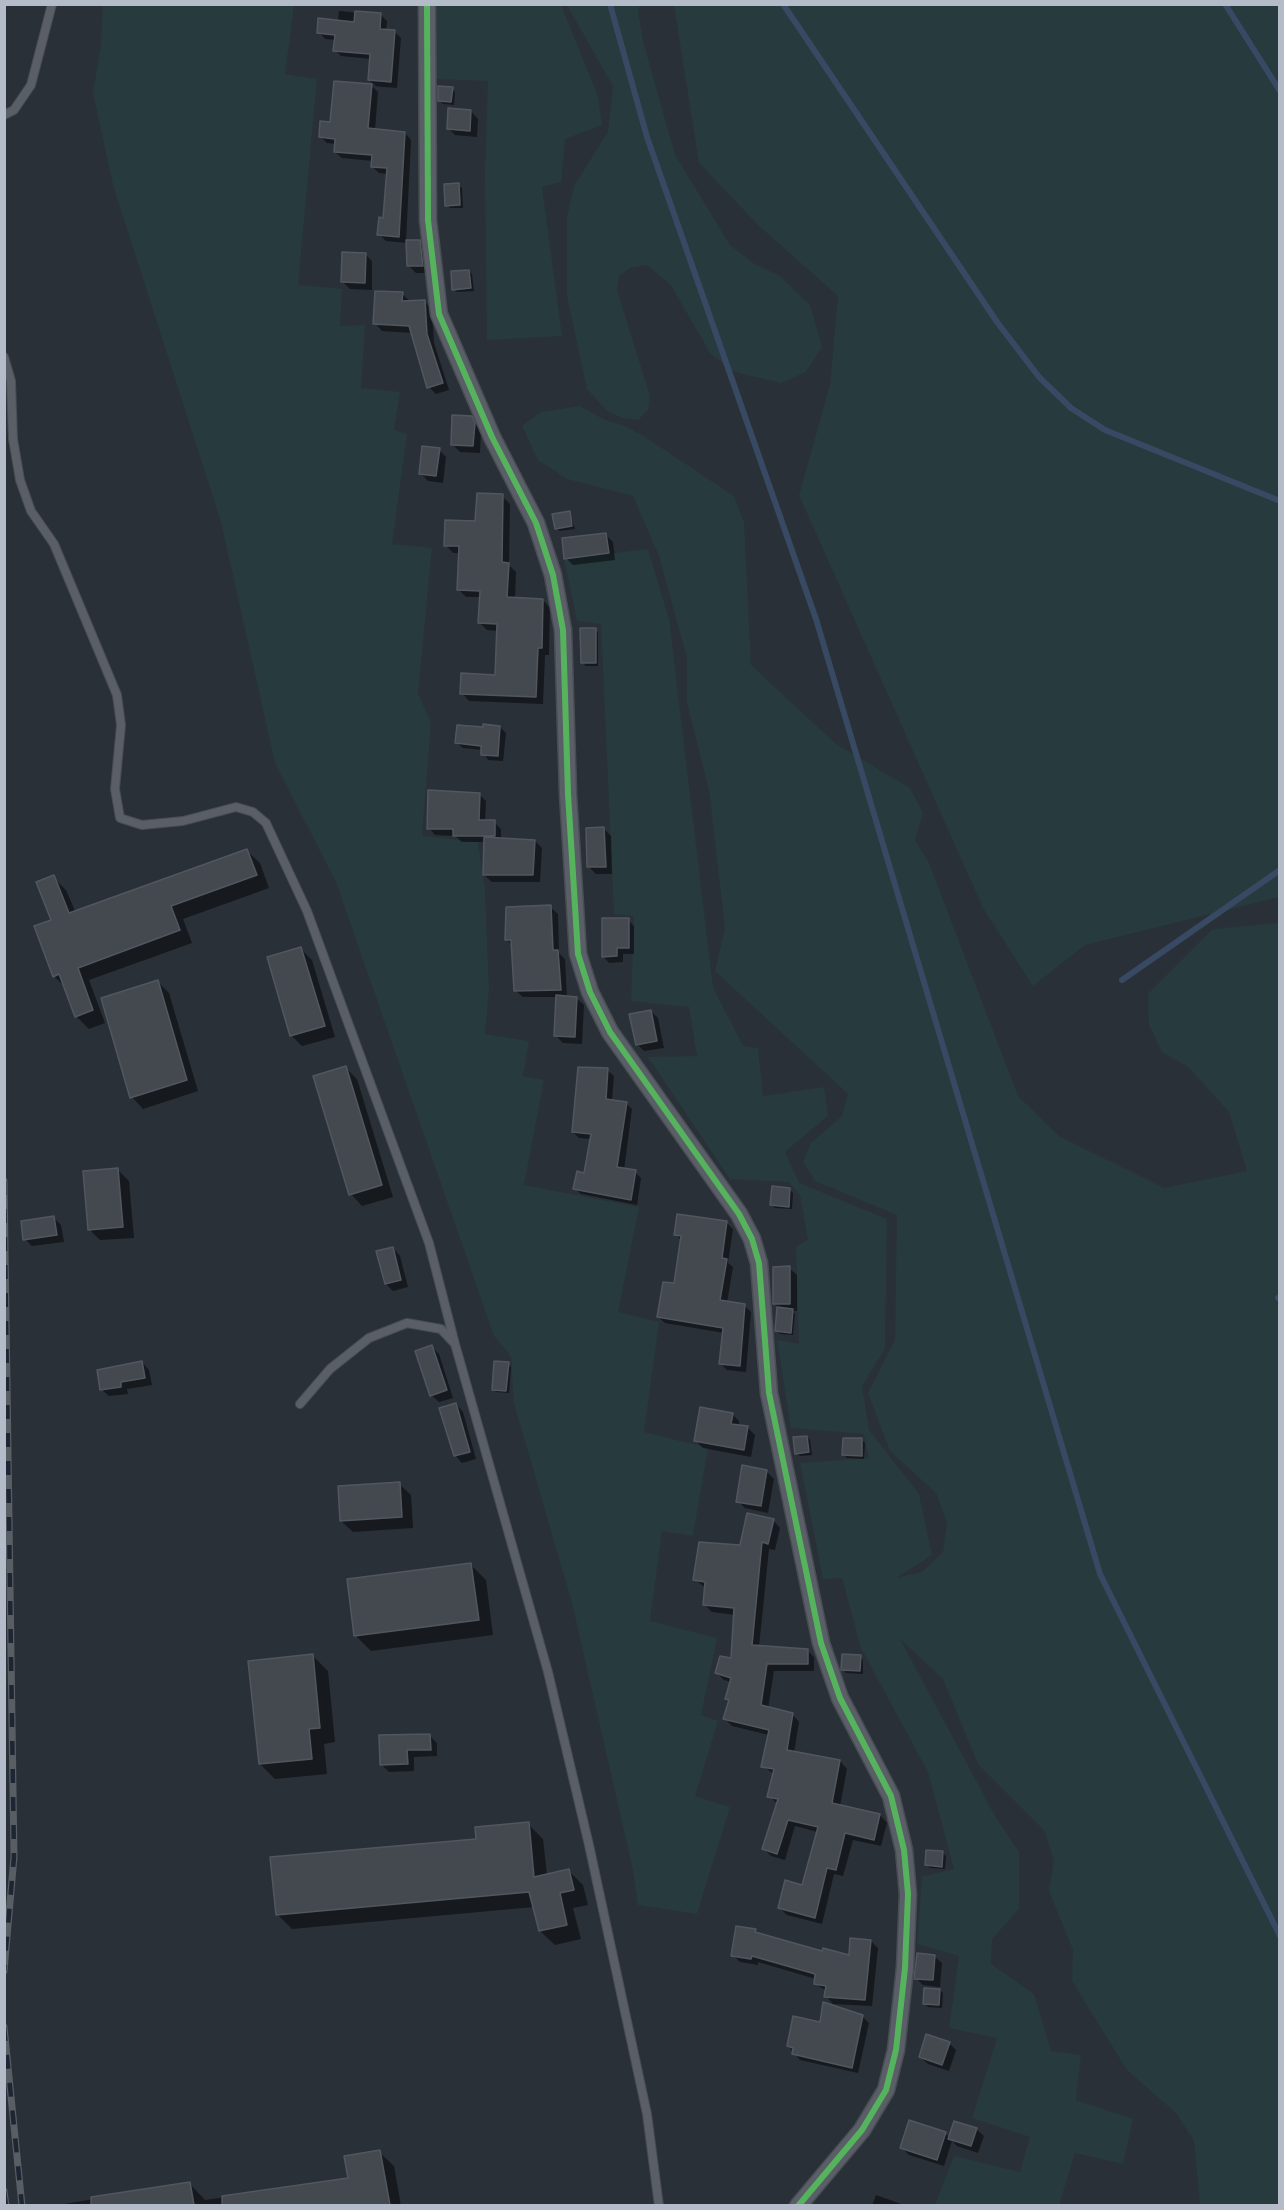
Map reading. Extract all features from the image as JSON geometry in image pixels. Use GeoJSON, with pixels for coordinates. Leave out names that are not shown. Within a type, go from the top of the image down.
{"type":"FeatureCollection","features":[{"type":"Feature","properties":{"kind":"street"},"geometry":{"type":"LineString","coordinates":[[427,4],[428,220],[440,314],[492,437],[536,523],[554,575],[563,630],[568,794],[578,954],[590,993],[610,1032],[739,1214],[752,1239],[759,1263],[769,1393],[821,1643],[840,1698],[891,1796],[904,1850],[908,1894],[905,1968],[896,2050],[886,2090],[862,2130],[798,2205]]}},
{"type":"Feature","properties":{"kind":"lane"},"geometry":{"type":"LineString","coordinates":[[4,115],[14,110],[32,85],[52,4]]}},
{"type":"Feature","properties":{"kind":"lane"},"geometry":{"type":"LineString","coordinates":[[4,357],[11,381],[13,439],[20,480],[31,511],[54,544],[117,695],[121,725],[115,789],[120,818],[142,825],[183,821],[236,807],[253,812],[266,823],[307,911],[429,1243],[455,1344],[548,1672],[586,1834],[646,2114],[660,2205]]}},
{"type":"Feature","properties":{"kind":"lane"},"geometry":{"type":"LineString","coordinates":[[300,1404],[330,1370],[369,1338],[407,1323],[441,1329],[455,1344]]}},
{"type":"Feature","properties":{"kind":"green space"},"geometry":{"type":"Polygon","coordinates":[[[103,5],[294,5],[285,74],[317,79],[298,285],[342,289],[340,326],[365,325],[361,388],[400,392],[394,430],[407,434],[392,544],[432,548],[418,693],[431,723],[422,836],[478,842],[485,891],[489,989],[485,1034],[529,1041],[523,1076],[544,1080],[524,1185],[639,1207],[618,1312],[659,1322],[644,1432],[708,1448],[693,1536],[662,1531],[650,1621],[717,1638],[701,1715],[718,1721],[695,1796],[730,1807],[697,1914],[638,1905],[633,1870],[572,1603],[514,1403],[511,1356],[494,1336],[336,882],[275,763],[221,522],[113,185],[93,93],[101,44],[103,5]]]}},
{"type":"Feature","properties":{"kind":"green space"},"geometry":{"type":"Polygon","coordinates":[[[437,5],[561,5],[598,96],[602,125],[565,139],[561,182],[542,187],[562,336],[487,340],[485,173],[488,81],[435,79],[437,5]]]}},
{"type":"Feature","properties":{"kind":"green space"},"geometry":{"type":"Polygon","coordinates":[[[567,5],[640,5],[638,11],[643,41],[675,155],[730,245],[753,263],[780,276],[810,305],[822,347],[806,372],[781,383],[735,372],[710,353],[671,285],[647,265],[630,268],[619,276],[617,290],[650,396],[648,410],[638,420],[623,418],[608,412],[587,389],[567,296],[567,216],[575,184],[608,132],[613,86],[567,5]]]}},
{"type":"Feature","properties":{"kind":"green space"},"geometry":{"type":"Polygon","coordinates":[[[674,5],[1279,5],[1279,897],[1085,945],[1033,986],[983,908],[799,495],[830,385],[838,296],[759,226],[699,163],[674,5]]]}},
{"type":"Feature","properties":{"kind":"green space"},"geometry":{"type":"Polygon","coordinates":[[[580,406],[605,420],[625,426],[642,435],[734,496],[744,522],[751,665],[836,744],[910,788],[923,813],[915,840],[929,863],[1018,1096],[1059,1136],[1164,1188],[1247,1171],[1229,1112],[1188,1067],[1162,1052],[1149,1025],[1148,994],[1213,929],[1279,923],[1279,2205],[1200,2205],[1194,2141],[1177,2114],[1127,2070],[1072,1981],[1073,1950],[1049,1891],[1054,1860],[1044,1830],[978,1764],[943,1679],[900,1639],[995,1816],[1019,1852],[1019,1909],[992,1939],[991,1964],[1034,1994],[1051,2051],[1081,2055],[1076,2100],[1133,2119],[1123,2164],[1075,2153],[1059,2205],[935,2205],[954,2156],[1020,2172],[1030,2137],[972,2118],[997,2038],[949,2028],[959,1956],[917,1944],[922,1877],[954,1869],[928,1772],[861,1648],[842,1578],[823,1579],[800,1463],[869,1458],[864,1434],[791,1428],[777,1340],[799,1344],[796,1246],[808,1240],[800,1195],[789,1182],[730,1179],[648,1057],[697,1056],[689,1007],[631,1001],[634,916],[614,914],[601,624],[577,621],[564,559],[648,549],[669,619],[713,987],[743,1046],[758,1048],[763,1096],[824,1087],[828,1116],[785,1152],[799,1183],[887,1219],[885,1349],[862,1386],[869,1430],[919,1494],[932,1555],[896,1578],[922,1572],[943,1552],[947,1522],[936,1493],[890,1451],[868,1393],[895,1340],[897,1215],[815,1181],[803,1162],[811,1143],[842,1116],[848,1094],[715,971],[725,928],[709,790],[687,703],[687,658],[659,556],[633,496],[567,479],[538,460],[522,426],[541,412],[580,406]]]}},
{"type":"Feature","properties":{"kind":"building"},"geometry":{"type":"Polygon","coordinates":[[[355,11],[381,13],[380,29],[395,30],[391,82],[368,80],[370,54],[333,51],[335,35],[317,33],[318,18],[354,22],[355,11]]]}},
{"type":"Feature","properties":{"kind":"building"},"geometry":{"type":"Polygon","coordinates":[[[334,81],[372,84],[368,128],[405,132],[399,237],[377,235],[379,217],[383,218],[387,168],[371,167],[372,155],[334,152],[335,139],[319,137],[320,121],[330,122],[334,81]]]}},
{"type":"Feature","properties":{"kind":"building"},"geometry":{"type":"Polygon","coordinates":[[[438,86],[453,87],[451,102],[438,101],[438,86]]]}},
{"type":"Feature","properties":{"kind":"building"},"geometry":{"type":"Polygon","coordinates":[[[448,108],[471,110],[470,131],[447,129],[448,108]]]}},
{"type":"Feature","properties":{"kind":"building"},"geometry":{"type":"Polygon","coordinates":[[[459,183],[460,205],[445,206],[444,184],[459,183]]]}},
{"type":"Feature","properties":{"kind":"building"},"geometry":{"type":"Polygon","coordinates":[[[406,240],[420,240],[423,266],[407,266],[406,240]]]}},
{"type":"Feature","properties":{"kind":"building"},"geometry":{"type":"Polygon","coordinates":[[[342,252],[366,253],[365,283],[341,282],[342,252]]]}},
{"type":"Feature","properties":{"kind":"building"},"geometry":{"type":"Polygon","coordinates":[[[469,270],[471,288],[452,290],[451,271],[469,270]]]}},
{"type":"Feature","properties":{"kind":"building"},"geometry":{"type":"Polygon","coordinates":[[[375,291],[403,292],[402,301],[425,300],[427,334],[443,383],[427,388],[409,326],[373,324],[375,291]]]}},
{"type":"Feature","properties":{"kind":"building"},"geometry":{"type":"Polygon","coordinates":[[[452,415],[472,416],[475,423],[473,446],[451,445],[452,415]]]}},
{"type":"Feature","properties":{"kind":"building"},"geometry":{"type":"Polygon","coordinates":[[[422,446],[440,448],[436,476],[419,474],[422,446]]]}},
{"type":"Feature","properties":{"kind":"building"},"geometry":{"type":"Polygon","coordinates":[[[477,493],[503,494],[502,562],[509,563],[507,597],[543,599],[542,648],[538,648],[536,697],[460,694],[461,673],[495,675],[497,624],[478,623],[480,591],[457,590],[459,546],[444,546],[445,520],[475,521],[477,493]]]}},
{"type":"Feature","properties":{"kind":"building"},"geometry":{"type":"Polygon","coordinates":[[[570,511],[572,526],[555,529],[552,514],[570,511]]]}},
{"type":"Feature","properties":{"kind":"building"},"geometry":{"type":"Polygon","coordinates":[[[606,533],[609,553],[564,559],[562,538],[606,533]]]}},
{"type":"Feature","properties":{"kind":"building"},"geometry":{"type":"Polygon","coordinates":[[[580,628],[596,628],[596,663],[581,663],[580,628]]]}},
{"type":"Feature","properties":{"kind":"building"},"geometry":{"type":"Polygon","coordinates":[[[483,724],[500,726],[498,756],[481,755],[481,746],[455,743],[457,725],[483,727],[483,724]]]}},
{"type":"Feature","properties":{"kind":"building"},"geometry":{"type":"Polygon","coordinates":[[[428,790],[480,793],[479,820],[495,820],[495,836],[453,836],[453,829],[427,829],[428,790]]]}},
{"type":"Feature","properties":{"kind":"building"},"geometry":{"type":"Polygon","coordinates":[[[604,827],[606,867],[587,867],[586,828],[604,827]]]}},
{"type":"Feature","properties":{"kind":"building"},"geometry":{"type":"Polygon","coordinates":[[[484,837],[535,840],[533,875],[483,875],[484,837]]]}},
{"type":"Feature","properties":{"kind":"building"},"geometry":{"type":"Polygon","coordinates":[[[247,849],[257,875],[171,906],[180,930],[78,968],[93,1010],[75,1017],[59,974],[53,977],[34,926],[51,920],[36,882],[54,875],[69,913],[247,849]]]}},
{"type":"Feature","properties":{"kind":"building"},"geometry":{"type":"Polygon","coordinates":[[[551,905],[553,950],[558,950],[561,990],[514,991],[511,940],[505,940],[506,907],[551,905]]]}},
{"type":"Feature","properties":{"kind":"building"},"geometry":{"type":"Polygon","coordinates":[[[602,918],[629,918],[629,948],[617,948],[617,956],[602,957],[602,918]]]}},
{"type":"Feature","properties":{"kind":"building"},"geometry":{"type":"Polygon","coordinates":[[[301,947],[325,1026],[290,1036],[267,957],[301,947]]]}},
{"type":"Feature","properties":{"kind":"building"},"geometry":{"type":"Polygon","coordinates":[[[158,980],[187,1080],[130,1098],[101,998],[158,980]]]}},
{"type":"Feature","properties":{"kind":"building"},"geometry":{"type":"Polygon","coordinates":[[[556,995],[577,997],[575,1037],[554,1036],[556,995]]]}},
{"type":"Feature","properties":{"kind":"building"},"geometry":{"type":"Polygon","coordinates":[[[651,1010],[657,1041],[636,1045],[629,1014],[651,1010]]]}},
{"type":"Feature","properties":{"kind":"building"},"geometry":{"type":"Polygon","coordinates":[[[346,1066],[382,1185],[349,1195],[313,1076],[346,1066]]]}},
{"type":"Feature","properties":{"kind":"building"},"geometry":{"type":"Polygon","coordinates":[[[578,1067],[608,1068],[606,1099],[627,1102],[617,1167],[636,1170],[631,1200],[573,1189],[577,1171],[584,1173],[591,1134],[572,1132],[578,1067]]]}},
{"type":"Feature","properties":{"kind":"building"},"geometry":{"type":"Polygon","coordinates":[[[118,1168],[123,1227],[88,1230],[83,1171],[118,1168]]]}},
{"type":"Feature","properties":{"kind":"building"},"geometry":{"type":"Polygon","coordinates":[[[772,1186],[790,1188],[789,1207],[770,1205],[772,1186]]]}},
{"type":"Feature","properties":{"kind":"building"},"geometry":{"type":"Polygon","coordinates":[[[677,1214],[727,1221],[722,1258],[727,1259],[720,1300],[745,1304],[740,1366],[719,1364],[723,1328],[657,1317],[663,1282],[674,1283],[681,1236],[674,1235],[677,1214]]]}},
{"type":"Feature","properties":{"kind":"building"},"geometry":{"type":"Polygon","coordinates":[[[54,1216],[57,1235],[23,1240],[21,1221],[54,1216]]]}},
{"type":"Feature","properties":{"kind":"building"},"geometry":{"type":"Polygon","coordinates":[[[393,1247],[401,1280],[385,1284],[376,1251],[393,1247]]]}},
{"type":"Feature","properties":{"kind":"building"},"geometry":{"type":"Polygon","coordinates":[[[790,1266],[790,1304],[773,1304],[773,1267],[790,1266]]]}},
{"type":"Feature","properties":{"kind":"building"},"geometry":{"type":"Polygon","coordinates":[[[777,1307],[793,1309],[791,1333],[775,1331],[777,1307]]]}},
{"type":"Feature","properties":{"kind":"building"},"geometry":{"type":"Polygon","coordinates":[[[432,1345],[447,1390],[430,1396],[415,1351],[432,1345]]]}},
{"type":"Feature","properties":{"kind":"building"},"geometry":{"type":"Polygon","coordinates":[[[142,1361],[145,1378],[121,1382],[121,1387],[100,1390],[97,1370],[142,1361]]]}},
{"type":"Feature","properties":{"kind":"building"},"geometry":{"type":"Polygon","coordinates":[[[494,1361],[509,1362],[506,1391],[492,1390],[494,1361]]]}},
{"type":"Feature","properties":{"kind":"building"},"geometry":{"type":"Polygon","coordinates":[[[456,1403],[470,1452],[454,1456],[439,1408],[456,1403]]]}},
{"type":"Feature","properties":{"kind":"building"},"geometry":{"type":"Polygon","coordinates":[[[700,1407],[733,1413],[731,1424],[748,1426],[744,1450],[694,1441],[700,1407]]]}},
{"type":"Feature","properties":{"kind":"building"},"geometry":{"type":"Polygon","coordinates":[[[807,1436],[809,1452],[795,1454],[793,1437],[807,1436]]]}},
{"type":"Feature","properties":{"kind":"building"},"geometry":{"type":"Polygon","coordinates":[[[843,1438],[862,1438],[862,1456],[842,1455],[843,1438]]]}},
{"type":"Feature","properties":{"kind":"building"},"geometry":{"type":"Polygon","coordinates":[[[742,1465],[767,1470],[761,1506],[736,1502],[742,1465]]]}},
{"type":"Feature","properties":{"kind":"building"},"geometry":{"type":"Polygon","coordinates":[[[400,1482],[402,1517],[340,1521],[338,1486],[400,1482]]]}},
{"type":"Feature","properties":{"kind":"building"},"geometry":{"type":"Polygon","coordinates":[[[747,1513],[774,1519],[768,1544],[762,1542],[752,1645],[808,1649],[808,1664],[767,1664],[761,1705],[793,1713],[787,1750],[840,1760],[832,1803],[880,1814],[874,1840],[845,1833],[836,1870],[827,1868],[815,1918],[778,1908],[785,1880],[802,1885],[818,1827],[788,1820],[777,1854],[762,1849],[778,1799],[767,1797],[774,1769],[761,1767],[769,1730],[723,1719],[729,1700],[725,1699],[731,1678],[715,1673],[720,1656],[731,1658],[734,1608],[703,1605],[705,1582],[693,1580],[699,1542],[740,1545],[747,1513]]]}},
{"type":"Feature","properties":{"kind":"building"},"geometry":{"type":"Polygon","coordinates":[[[471,1563],[479,1620],[354,1636],[347,1579],[471,1563]]]}},
{"type":"Feature","properties":{"kind":"building"},"geometry":{"type":"Polygon","coordinates":[[[313,1654],[320,1728],[309,1729],[312,1759],[259,1764],[248,1661],[313,1654]]]}},
{"type":"Feature","properties":{"kind":"building"},"geometry":{"type":"Polygon","coordinates":[[[842,1654],[861,1655],[860,1671],[841,1670],[842,1654]]]}},
{"type":"Feature","properties":{"kind":"building"},"geometry":{"type":"Polygon","coordinates":[[[430,1734],[431,1750],[407,1750],[408,1764],[380,1765],[379,1735],[430,1734]]]}},
{"type":"Feature","properties":{"kind":"building"},"geometry":{"type":"Polygon","coordinates":[[[529,1822],[534,1877],[569,1869],[574,1890],[560,1893],[567,1925],[539,1931],[529,1892],[276,1915],[270,1857],[476,1839],[475,1827],[529,1822]]]}},
{"type":"Feature","properties":{"kind":"building"},"geometry":{"type":"Polygon","coordinates":[[[926,1850],[943,1851],[942,1867],[925,1865],[926,1850]]]}},
{"type":"Feature","properties":{"kind":"building"},"geometry":{"type":"Polygon","coordinates":[[[736,1926],[756,1929],[755,1932],[822,1951],[823,1948],[849,1955],[850,1938],[871,1940],[865,2000],[824,1997],[826,1986],[814,1984],[815,1974],[752,1956],[751,1959],[731,1956],[736,1926]]]}},
{"type":"Feature","properties":{"kind":"building"},"geometry":{"type":"Polygon","coordinates":[[[917,1953],[935,1955],[933,1980],[914,1979],[917,1953]]]}},
{"type":"Feature","properties":{"kind":"building"},"geometry":{"type":"Polygon","coordinates":[[[924,1988],[940,1989],[939,2005],[923,2004],[924,1988]]]}},
{"type":"Feature","properties":{"kind":"building"},"geometry":{"type":"Polygon","coordinates":[[[823,2002],[863,2015],[852,2068],[792,2054],[793,2048],[787,2046],[793,2016],[820,2022],[823,2002]]]}},
{"type":"Feature","properties":{"kind":"building"},"geometry":{"type":"Polygon","coordinates":[[[926,2034],[950,2042],[942,2065],[919,2057],[926,2034]]]}},
{"type":"Feature","properties":{"kind":"building"},"geometry":{"type":"Polygon","coordinates":[[[909,2120],[946,2132],[937,2160],[900,2148],[909,2120]]]}},
{"type":"Feature","properties":{"kind":"building"},"geometry":{"type":"Polygon","coordinates":[[[954,2121],[977,2128],[971,2146],[948,2139],[954,2121]]]}},
{"type":"Feature","properties":{"kind":"building"},"geometry":{"type":"Polygon","coordinates":[[[380,2150],[390,2205],[222,2205],[222,2196],[348,2178],[344,2156],[380,2150]]]}},
{"type":"Feature","properties":{"kind":"building"},"geometry":{"type":"Polygon","coordinates":[[[190,2182],[194,2205],[91,2205],[91,2197],[190,2182]]]}},
{"type":"Feature","properties":{"kind":"waterway"},"geometry":{"type":"LineString","coordinates":[[610,4],[647,137],[816,619],[1100,1574],[1280,1936]]}},
{"type":"Feature","properties":{"kind":"waterway"},"geometry":{"type":"LineString","coordinates":[[783,4],[997,322],[1039,377],[1071,408],[1105,430],[1280,501]]}},
{"type":"Feature","properties":{"kind":"waterway"},"geometry":{"type":"LineString","coordinates":[[1225,4],[1280,91]]}},
{"type":"Feature","properties":{"kind":"waterway"},"geometry":{"type":"LineString","coordinates":[[1122,980],[1280,870]]}},
{"type":"Feature","properties":{"kind":"railway"},"geometry":{"type":"LineString","coordinates":[[4,1181],[14,1857],[4,1971]]}},
{"type":"Feature","properties":{"kind":"railway"},"geometry":{"type":"LineString","coordinates":[[4,2027],[22,2206]]}},
{"type":"Feature","properties":{"kind":"railway"},"geometry":{"type":"LineString","coordinates":[[4,2191],[6,2206]]}},
{"type":"Feature","properties":{"kind":"cycle path"},"geometry":{"type":"LineString","coordinates":[[427,4],[428,220],[439,314],[492,437],[536,523],[553,575],[563,630],[568,794],[578,954],[590,992],[610,1032],[739,1214],[752,1239],[759,1263],[769,1393],[821,1643],[840,1698],[891,1796],[904,1850],[908,1894],[905,1968],[896,2050],[886,2090],[862,2130],[798,2206]]}}]}
